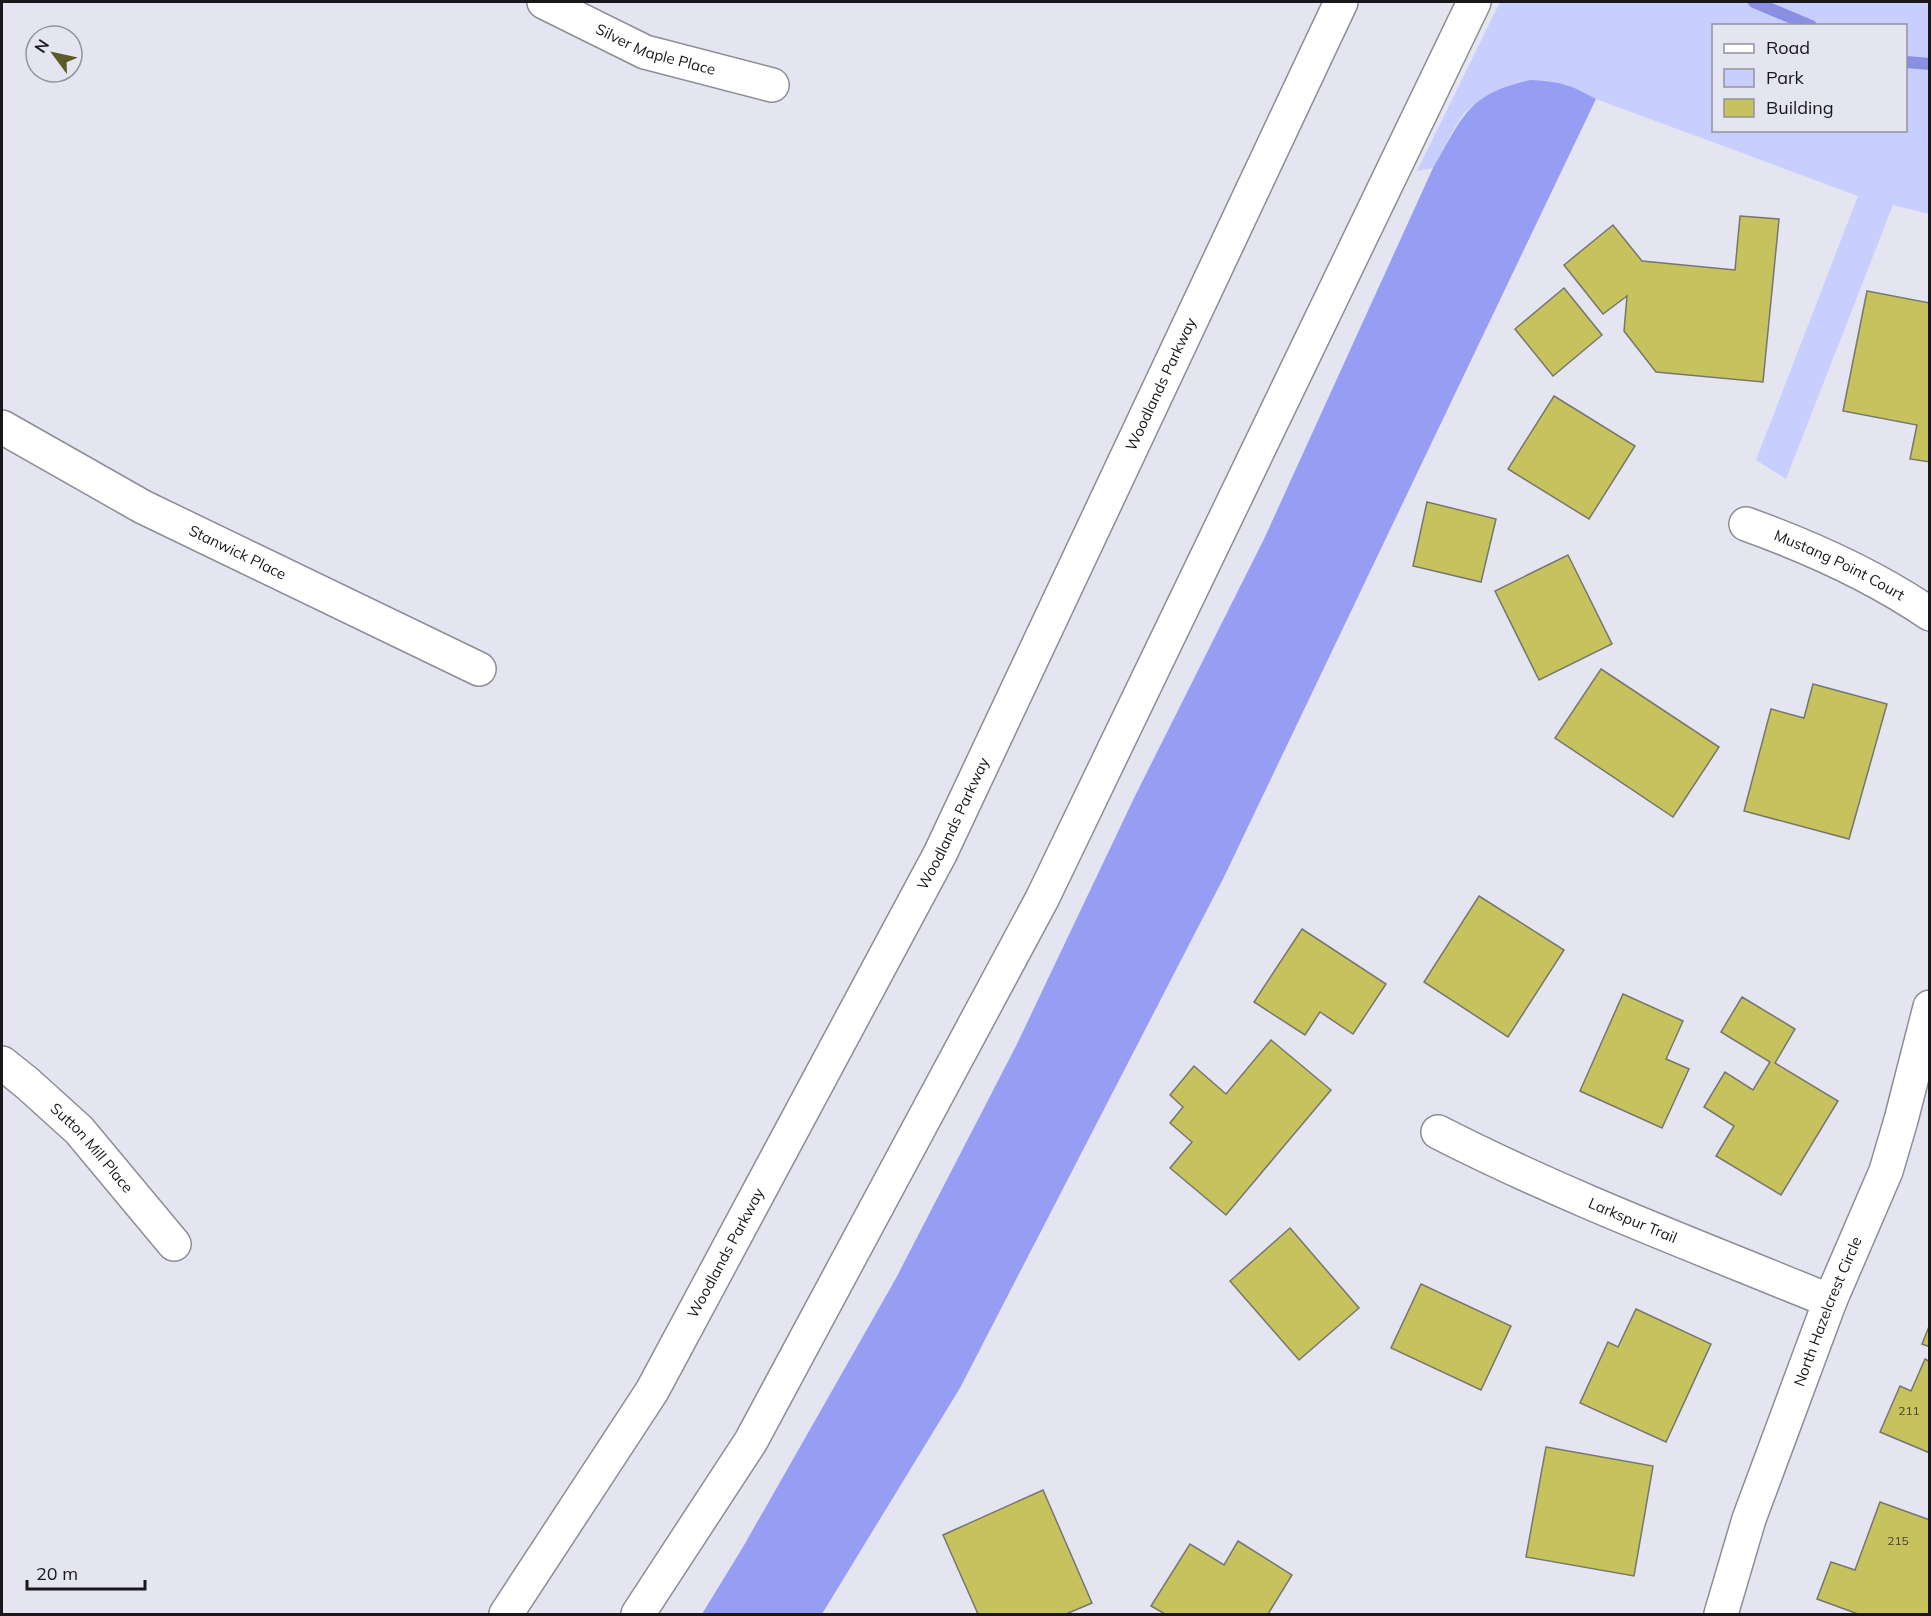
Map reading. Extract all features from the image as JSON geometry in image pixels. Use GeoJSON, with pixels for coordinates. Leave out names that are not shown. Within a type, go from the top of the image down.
{"type":"FeatureCollection","features":[{"type":"Feature","properties":{"kind":"main road","name":"Silver Maple Place"},"geometry":{"type":"LineString","coordinates":[[544,2],[645,52],[771,85]]}},
{"type":"Feature","properties":{"kind":"main road","name":"Woodlands Parkway"},"geometry":{"type":"LineString","coordinates":[[506,1614],[652,1391],[940,854],[1341,2]]}},
{"type":"Feature","properties":{"kind":"main road"},"geometry":{"type":"LineString","coordinates":[[638,1614],[751,1441],[1042,899],[1474,2]]}},
{"type":"Feature","properties":{"kind":"main road","name":"Stanwick Place"},"geometry":{"type":"LineString","coordinates":[[2,427],[143,507],[478,669]]}},
{"type":"Feature","properties":{"kind":"main road","name":"Mustang Point Court"},"geometry":{"type":"LineString","coordinates":[[1746,524],[1849,566],[1913,602],[1929,614]]}},
{"type":"Feature","properties":{"kind":"main road","name":"North Hazelcrest Circle"},"geometry":{"type":"LineString","coordinates":[[1720,1614],[1749,1519],[1830,1301],[1886,1171],[1929,1007]]}},
{"type":"Feature","properties":{"kind":"main road","name":"Sutton Mill Place"},"geometry":{"type":"LineString","coordinates":[[2,1063],[79,1130],[174,1244]]}},
{"type":"Feature","properties":{"kind":"main road","name":"Larkspur Trail"},"geometry":{"type":"LineString","coordinates":[[1438,1132],[1587,1202],[1830,1301]]}},
{"type":"Feature","properties":{"kind":"green space"},"geometry":{"type":"Polygon","coordinates":[[[1500,2],[1929,2],[1929,214],[1893,205],[1786,479],[1756,460],[1858,196],[1596,99],[1568,86],[1542,80],[1516,83],[1465,112],[1433,168],[1417,171],[1500,2]]]}},
{"type":"Feature","properties":{"kind":"shaded area"},"geometry":{"type":"Polygon","coordinates":[[[1530,80],[1564,85],[1596,99],[1224,877],[960,1388],[822,1614],[702,1614],[743,1547],[895,1280],[1016,1046],[1135,796],[1264,539],[1433,168],[1460,121],[1469,110],[1492,92],[1530,80]]]}},
{"type":"Feature","properties":{"kind":"building"},"geometry":{"type":"Polygon","coordinates":[[[1740,216],[1779,219],[1763,382],[1656,372],[1624,331],[1627,296],[1603,314],[1564,265],[1613,225],[1642,261],[1735,270],[1740,216]]]}},
{"type":"Feature","properties":{"kind":"building"},"geometry":{"type":"Polygon","coordinates":[[[1564,288],[1602,335],[1553,376],[1515,329],[1564,288]]]}},
{"type":"Feature","properties":{"kind":"building"},"geometry":{"type":"Polygon","coordinates":[[[1867,291],[1930,303],[1930,462],[1910,459],[1917,425],[1843,411],[1867,291]]]}},
{"type":"Feature","properties":{"kind":"building"},"geometry":{"type":"Polygon","coordinates":[[[1554,396],[1635,446],[1589,519],[1508,469],[1554,396]]]}},
{"type":"Feature","properties":{"kind":"building"},"geometry":{"type":"Polygon","coordinates":[[[1427,502],[1496,519],[1481,582],[1413,566],[1427,502]]]}},
{"type":"Feature","properties":{"kind":"building"},"geometry":{"type":"Polygon","coordinates":[[[1568,555],[1612,644],[1539,680],[1495,591],[1568,555]]]}},
{"type":"Feature","properties":{"kind":"building"},"geometry":{"type":"Polygon","coordinates":[[[1601,669],[1719,747],[1673,817],[1555,738],[1601,669]]]}},
{"type":"Feature","properties":{"kind":"building"},"geometry":{"type":"Polygon","coordinates":[[[1813,684],[1887,704],[1849,839],[1744,811],[1771,709],[1804,718],[1813,684]]]}},
{"type":"Feature","properties":{"kind":"building"},"geometry":{"type":"Polygon","coordinates":[[[1479,896],[1564,950],[1508,1037],[1424,982],[1479,896]]]}},
{"type":"Feature","properties":{"kind":"building"},"geometry":{"type":"Polygon","coordinates":[[[1302,929],[1386,984],[1353,1034],[1320,1012],[1305,1035],[1254,1002],[1302,929]]]}},
{"type":"Feature","properties":{"kind":"building"},"geometry":{"type":"Polygon","coordinates":[[[1623,994],[1683,1021],[1666,1059],[1689,1069],[1662,1128],[1580,1091],[1623,994]]]}},
{"type":"Feature","properties":{"kind":"building"},"geometry":{"type":"Polygon","coordinates":[[[1742,997],[1795,1029],[1775,1063],[1838,1101],[1781,1195],[1716,1156],[1734,1126],[1704,1107],[1725,1072],[1753,1090],[1770,1062],[1721,1032],[1742,997]]]}},
{"type":"Feature","properties":{"kind":"building"},"geometry":{"type":"Polygon","coordinates":[[[1271,1040],[1331,1090],[1226,1215],[1170,1168],[1192,1142],[1170,1123],[1183,1107],[1170,1095],[1194,1066],[1226,1094],[1271,1040]]]}},
{"type":"Feature","properties":{"kind":"building"},"geometry":{"type":"Polygon","coordinates":[[[1290,1228],[1359,1308],[1299,1360],[1230,1281],[1290,1228]]]}},
{"type":"Feature","properties":{"kind":"building"},"geometry":{"type":"Polygon","coordinates":[[[1421,1284],[1511,1326],[1481,1390],[1391,1348],[1421,1284]]]}},
{"type":"Feature","properties":{"kind":"building"},"geometry":{"type":"Polygon","coordinates":[[[1636,1309],[1711,1344],[1666,1442],[1580,1403],[1608,1342],[1618,1347],[1636,1309]]]}},
{"type":"Feature","properties":{"kind":"building"},"geometry":{"type":"Polygon","coordinates":[[[1930,1324],[1930,1347],[1922,1344],[1930,1324]]]}},
{"type":"Feature","properties":{"kind":"building"},"geometry":{"type":"Polygon","coordinates":[[[1925,1359],[1930,1362],[1930,1453],[1880,1432],[1900,1386],[1911,1391],[1925,1359]]]}},
{"type":"Feature","properties":{"kind":"building"},"geometry":{"type":"Polygon","coordinates":[[[1546,1447],[1653,1466],[1634,1576],[1526,1557],[1546,1447]]]}},
{"type":"Feature","properties":{"kind":"building"},"geometry":{"type":"Polygon","coordinates":[[[1043,1490],[1092,1603],[1066,1614],[978,1614],[943,1535],[1043,1490]]]}},
{"type":"Feature","properties":{"kind":"building"},"geometry":{"type":"Polygon","coordinates":[[[1880,1502],[1930,1520],[1930,1614],[1858,1614],[1817,1599],[1831,1562],[1855,1570],[1880,1502]]]}},
{"type":"Feature","properties":{"kind":"building"},"geometry":{"type":"Polygon","coordinates":[[[1238,1541],[1292,1575],[1268,1614],[1165,1614],[1151,1606],[1190,1544],[1224,1565],[1238,1541]]]}},
{"type":"Feature","properties":{"kind":"waterway"},"geometry":{"type":"LineString","coordinates":[[1754,2],[1806,24]]}},
{"type":"Feature","properties":{"kind":"waterway"},"geometry":{"type":"LineString","coordinates":[[1907,62],[1930,64]]}}]}
